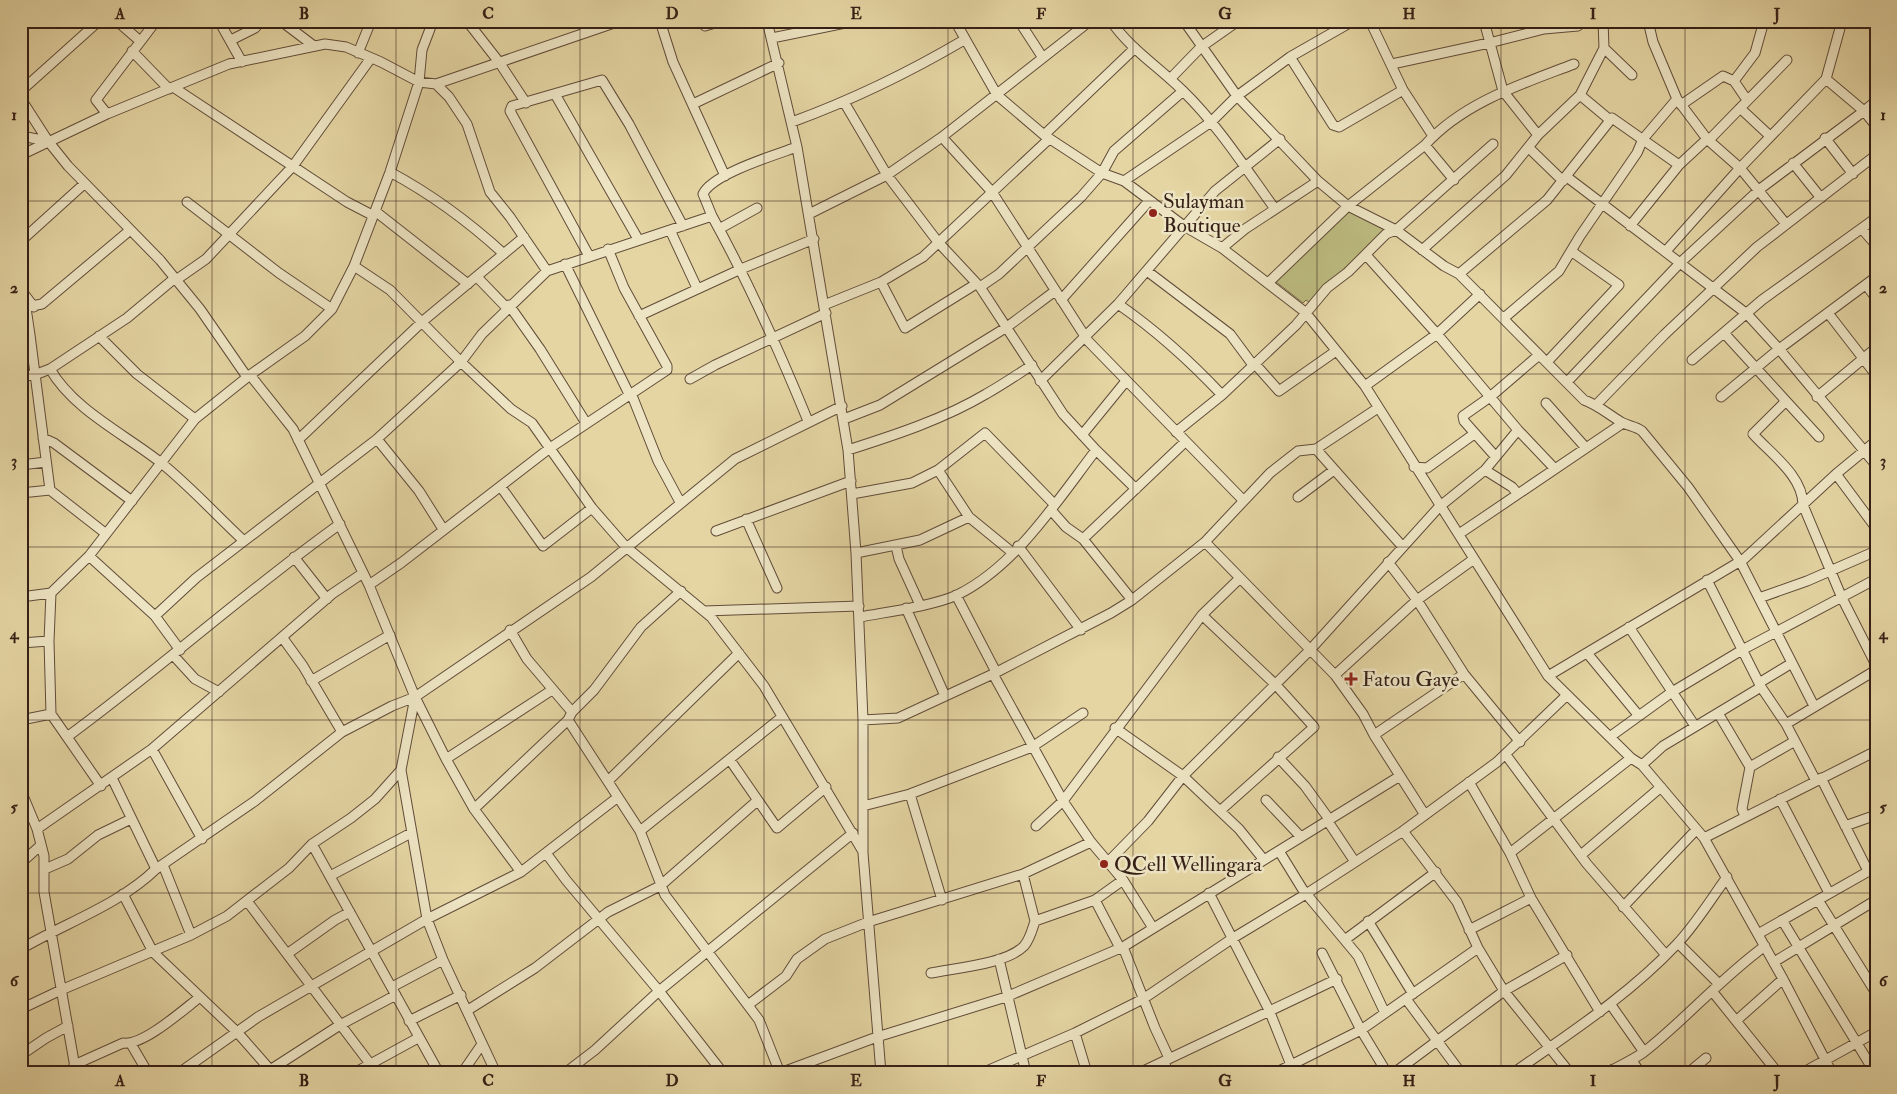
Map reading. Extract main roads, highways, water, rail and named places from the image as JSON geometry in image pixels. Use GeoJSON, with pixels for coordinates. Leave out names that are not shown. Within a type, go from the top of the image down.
{"type":"FeatureCollection","features":[{"type":"Feature","properties":{"kind":"place","name":"Sulayman Boutique"},"geometry":{"type":"Point","coordinates":[1153,213]}},
{"type":"Feature","properties":{"kind":"place","name":"Fatou Gaye"},"geometry":{"type":"Point","coordinates":[1351,679]}},
{"type":"Feature","properties":{"kind":"place","name":"QCell Wellingara"},"geometry":{"type":"Point","coordinates":[1104,864]}}]}
